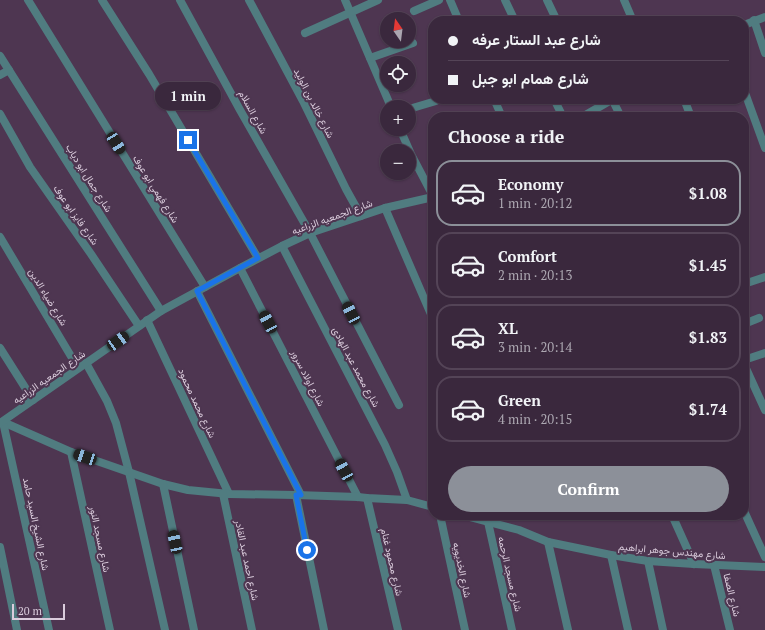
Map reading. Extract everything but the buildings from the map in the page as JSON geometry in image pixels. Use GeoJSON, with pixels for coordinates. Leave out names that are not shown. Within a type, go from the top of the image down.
{"type":"FeatureCollection","features":[{"type":"Feature","properties":{"kind":"street","name":"شارع فهمي ابو عوف"},"geometry":{"type":"LineString","coordinates":[[28,0],[205,287]]}},
{"type":"Feature","properties":{"kind":"street"},"geometry":{"type":"LineString","coordinates":[[102,0],[149,74],[258,258]]}},
{"type":"Feature","properties":{"kind":"street","name":"شارع السلام"},"geometry":{"type":"LineString","coordinates":[[180,0],[310,233],[399,405]]}},
{"type":"Feature","properties":{"kind":"street","name":"شارع خالد بن الوليد"},"geometry":{"type":"LineString","coordinates":[[249,0],[361,216]]}},
{"type":"Feature","properties":{"kind":"street"},"geometry":{"type":"LineString","coordinates":[[345,0],[388,100]]}},
{"type":"Feature","properties":{"kind":"street"},"geometry":{"type":"LineString","coordinates":[[305,33],[378,0]]}},
{"type":"Feature","properties":{"kind":"street"},"geometry":{"type":"LineString","coordinates":[[414,11],[439,0]]}},
{"type":"Feature","properties":{"kind":"street"},"geometry":{"type":"LineString","coordinates":[[450,0],[457,16]]}},
{"type":"Feature","properties":{"kind":"street"},"geometry":{"type":"LineString","coordinates":[[505,0],[513,16]]}},
{"type":"Feature","properties":{"kind":"street"},"geometry":{"type":"LineString","coordinates":[[547,0],[555,16]]}},
{"type":"Feature","properties":{"kind":"street"},"geometry":{"type":"LineString","coordinates":[[624,0],[631,16]]}},
{"type":"Feature","properties":{"kind":"street"},"geometry":{"type":"LineString","coordinates":[[749,22],[765,16]]}},
{"type":"Feature","properties":{"kind":"street"},"geometry":{"type":"LineString","coordinates":[[754,20],[765,53]]}},
{"type":"Feature","properties":{"kind":"street"},"geometry":{"type":"LineString","coordinates":[[370,58],[399,48]]}},
{"type":"Feature","properties":{"kind":"street","name":"شارع جمال ابو دياب"},"geometry":{"type":"LineString","coordinates":[[0,56],[161,311]]}},
{"type":"Feature","properties":{"kind":"street"},"geometry":{"type":"LineString","coordinates":[[0,75],[9,70]]}},
{"type":"Feature","properties":{"kind":"street"},"geometry":{"type":"LineString","coordinates":[[416,107],[428,103]]}},
{"type":"Feature","properties":{"kind":"street"},"geometry":{"type":"LineString","coordinates":[[588,112],[596,104]]}},
{"type":"Feature","properties":{"kind":"street"},"geometry":{"type":"LineString","coordinates":[[749,104],[765,148]]}},
{"type":"Feature","properties":{"kind":"street","name":"شارع فايز ابو عوف"},"geometry":{"type":"LineString","coordinates":[[0,114],[30,167],[139,326]]}},
{"type":"Feature","properties":{"kind":"street"},"geometry":{"type":"LineString","coordinates":[[403,136],[428,187]]}},
{"type":"Feature","properties":{"kind":"street","name":"شارع الجمعيه الزراعيه"},"geometry":{"type":"LineString","coordinates":[[2,422],[161,311],[258,258],[310,233],[386,208],[428,198]]}},
{"type":"Feature","properties":{"kind":"street"},"geometry":{"type":"LineString","coordinates":[[386,208],[428,307]]}},
{"type":"Feature","properties":{"kind":"street","name":"شارع ضياء الدين"},"geometry":{"type":"LineString","coordinates":[[0,237],[78,368]]}},
{"type":"Feature","properties":{"kind":"street","name":"شارع محمد عبد الهادى"},"geometry":{"type":"LineString","coordinates":[[282,246],[385,445],[407,500]]}},
{"type":"Feature","properties":{"kind":"street","name":"شارع اولاد سرور"},"geometry":{"type":"LineString","coordinates":[[240,268],[358,496]]}},
{"type":"Feature","properties":{"kind":"street"},"geometry":{"type":"LineString","coordinates":[[749,282],[765,277]]}},
{"type":"Feature","properties":{"kind":"street"},"geometry":{"type":"LineString","coordinates":[[197,291],[298,495],[324,630]]}},
{"type":"Feature","properties":{"kind":"street"},"geometry":{"type":"LineString","coordinates":[[749,322],[759,318]]}},
{"type":"Feature","properties":{"kind":"street","name":"شارع محمد محمود"},"geometry":{"type":"LineString","coordinates":[[147,320],[226,494]]}},
{"type":"Feature","properties":{"kind":"street"},"geometry":{"type":"LineString","coordinates":[[0,348],[33,400]]}},
{"type":"Feature","properties":{"kind":"street"},"geometry":{"type":"LineString","coordinates":[[749,358],[765,353]]}},
{"type":"Feature","properties":{"kind":"street"},"geometry":{"type":"LineString","coordinates":[[86,363],[107,401],[116,423],[129,472],[165,630]]}},
{"type":"Feature","properties":{"kind":"street"},"geometry":{"type":"LineString","coordinates":[[749,373],[763,400],[765,410]]}},
{"type":"Feature","properties":{"kind":"street"},"geometry":{"type":"LineString","coordinates":[[2,422],[71,452],[163,484],[188,490],[226,494],[358,496],[367,498],[407,500],[428,506]]}},
{"type":"Feature","properties":{"kind":"street","name":"شارع الشيخ السيد حامد"},"geometry":{"type":"LineString","coordinates":[[2,422],[49,630]]}},
{"type":"Feature","properties":{"kind":"street","name":"شارع مسجد النور"},"geometry":{"type":"LineString","coordinates":[[71,452],[110,630]]}},
{"type":"Feature","properties":{"kind":"street"},"geometry":{"type":"LineString","coordinates":[[163,484],[194,630]]}},
{"type":"Feature","properties":{"kind":"street","name":"شارع احمد عبد القادر"},"geometry":{"type":"LineString","coordinates":[[226,494],[252,630]]}},
{"type":"Feature","properties":{"kind":"street","name":"شارع محمود غنام"},"geometry":{"type":"LineString","coordinates":[[367,498],[398,630]]}},
{"type":"Feature","properties":{"kind":"street","name":"شارع الخديويه"},"geometry":{"type":"LineString","coordinates":[[441,520],[465,630]]}},
{"type":"Feature","properties":{"kind":"street","name":"شارع مهندس جوهر ابراهيم"},"geometry":{"type":"LineString","coordinates":[[482,520],[519,530],[548,542],[611,555],[648,561],[714,566],[765,567]]}},
{"type":"Feature","properties":{"kind":"street"},"geometry":{"type":"LineString","coordinates":[[674,520],[694,564]]}},
{"type":"Feature","properties":{"kind":"street"},"geometry":{"type":"LineString","coordinates":[[748,520],[765,557]]}},
{"type":"Feature","properties":{"kind":"street","name":"شارع مسجد الرحمه"},"geometry":{"type":"LineString","coordinates":[[488,522],[512,630]]}},
{"type":"Feature","properties":{"kind":"street"},"geometry":{"type":"LineString","coordinates":[[548,542],[568,630]]}},
{"type":"Feature","properties":{"kind":"street"},"geometry":{"type":"LineString","coordinates":[[0,547],[17,630]]}},
{"type":"Feature","properties":{"kind":"street"},"geometry":{"type":"LineString","coordinates":[[611,555],[628,630]]}},
{"type":"Feature","properties":{"kind":"street"},"geometry":{"type":"LineString","coordinates":[[648,561],[664,630]]}},
{"type":"Feature","properties":{"kind":"street","name":"شارع الصفا"},"geometry":{"type":"LineString","coordinates":[[714,566],[730,630]]}},
{"type":"Feature","properties":{"kind":"route"},"geometry":{"type":"LineString","coordinates":[[188,140],[258,258],[197,291],[301,495],[296,495],[307,550]]}}]}
